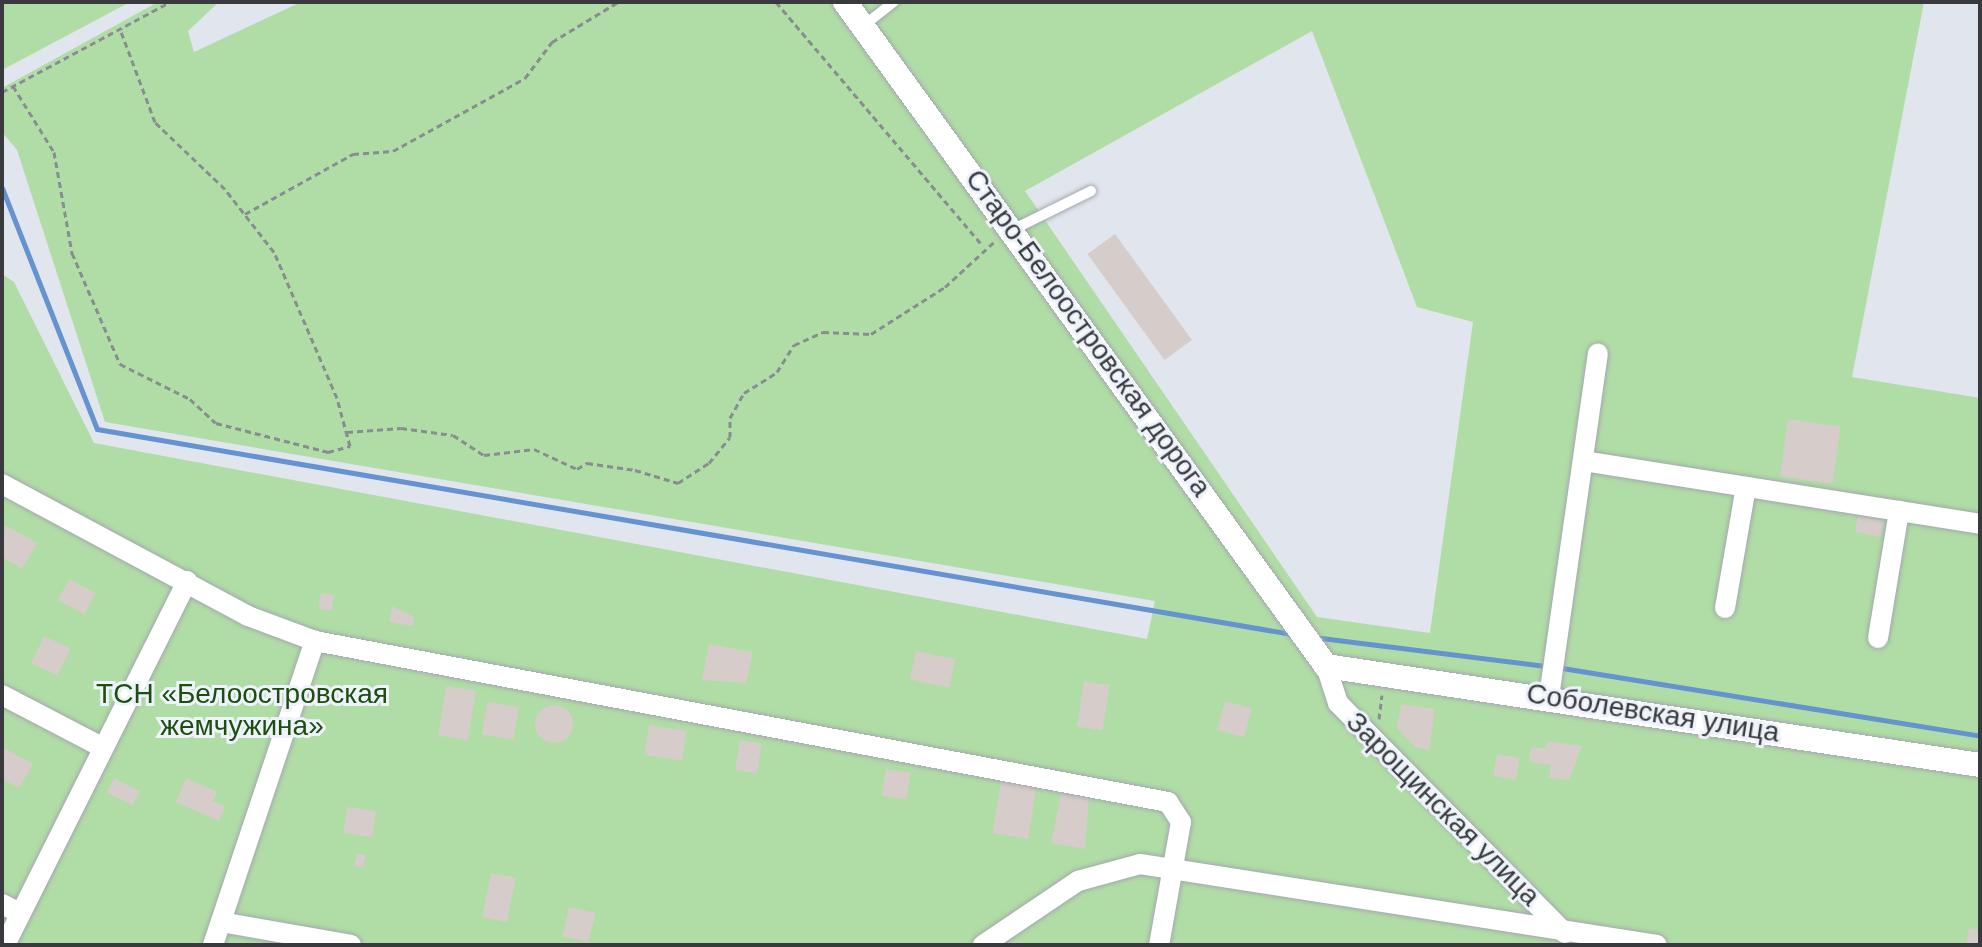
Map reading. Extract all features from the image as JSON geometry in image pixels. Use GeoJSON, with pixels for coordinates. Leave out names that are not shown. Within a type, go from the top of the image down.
{"type":"FeatureCollection","features":[{"type":"Feature","properties":{"kind":"street","name":"Старо-Белоостровская дорога"},"geometry":{"type":"LineString","coordinates":[[845,2],[1014,229],[1326,666]]}},
{"type":"Feature","properties":{"kind":"street"},"geometry":{"type":"LineString","coordinates":[[1549,697],[1598,353]]}},
{"type":"Feature","properties":{"kind":"street"},"geometry":{"type":"LineString","coordinates":[[1583,461],[1980,524]]}},
{"type":"Feature","properties":{"kind":"street"},"geometry":{"type":"LineString","coordinates":[[2,484],[248,616],[315,641],[1168,802],[1181,822],[1159,945]]}},
{"type":"Feature","properties":{"kind":"street"},"geometry":{"type":"LineString","coordinates":[[1725,608],[1746,487]]}},
{"type":"Feature","properties":{"kind":"street"},"geometry":{"type":"LineString","coordinates":[[1878,638],[1899,511]]}},
{"type":"Feature","properties":{"kind":"street"},"geometry":{"type":"LineString","coordinates":[[5,945],[11,909],[102,747],[187,581]]}},
{"type":"Feature","properties":{"kind":"street"},"geometry":{"type":"LineString","coordinates":[[213,945],[315,641]]}},
{"type":"Feature","properties":{"kind":"street","name":"Соболевская улица"},"geometry":{"type":"LineString","coordinates":[[1326,666],[1549,697],[1980,765]]}},
{"type":"Feature","properties":{"kind":"street","name":"Зарощинская улица"},"geometry":{"type":"LineString","coordinates":[[1326,666],[1338,703],[1569,938]]}},
{"type":"Feature","properties":{"kind":"street"},"geometry":{"type":"LineString","coordinates":[[2,695],[102,747]]}},
{"type":"Feature","properties":{"kind":"street"},"geometry":{"type":"LineString","coordinates":[[983,945],[1078,881],[1140,864],[1174,867],[1569,938],[1657,945]]}},
{"type":"Feature","properties":{"kind":"street"},"geometry":{"type":"LineString","coordinates":[[221,922],[351,945]]}},
{"type":"Feature","properties":{"kind":"lane"},"geometry":{"type":"LineString","coordinates":[[863,26],[894,2]]}},
{"type":"Feature","properties":{"kind":"lane"},"geometry":{"type":"LineString","coordinates":[[1014,229],[1091,191]]}},
{"type":"Feature","properties":{"kind":"path"},"geometry":{"type":"LineString","coordinates":[[2,92],[170,2]]}},
{"type":"Feature","properties":{"kind":"path"},"geometry":{"type":"LineString","coordinates":[[245,214],[353,154],[393,151],[525,78],[552,42],[618,2]]}},
{"type":"Feature","properties":{"kind":"path"},"geometry":{"type":"LineString","coordinates":[[776,2],[984,248]]}},
{"type":"Feature","properties":{"kind":"path"},"geometry":{"type":"LineString","coordinates":[[13,86],[54,152],[72,253],[120,364],[190,399],[216,423],[272,441],[328,452],[350,446],[291,285],[245,214],[155,122],[120,29]]}},
{"type":"Feature","properties":{"kind":"path"},"geometry":{"type":"LineString","coordinates":[[346,432],[401,428],[453,435],[484,455],[534,449],[577,469],[587,463],[635,470],[678,483],[709,463],[730,437],[730,418],[794,345],[823,332],[871,334],[897,311],[945,287],[984,248],[1014,229]]}},
{"type":"Feature","properties":{"kind":"path"},"geometry":{"type":"LineString","coordinates":[[1385,674],[1379,724],[1386,732]]}},
{"type":"Feature","properties":{"kind":"green space"},"geometry":{"type":"Polygon","coordinates":[[[2,2],[130,2],[2,70],[2,2]]]}},
{"type":"Feature","properties":{"kind":"green space","name":"ТСН «Белоостровская жемчужина»"},"geometry":{"type":"Polygon","coordinates":[[[158,2],[219,2],[188,31],[194,52],[301,2],[1924,2],[1852,377],[1980,398],[1980,945],[2,945],[2,274],[14,282],[94,443],[1147,639],[1155,601],[105,422],[17,150],[2,132],[2,88],[158,2]],[[1312,31],[1025,191],[1317,617],[1430,633],[1473,322],[1417,307],[1312,31]]]}},
{"type":"Feature","properties":{"kind":"building"},"geometry":{"type":"Polygon","coordinates":[[[1115,234],[1192,340],[1164,360],[1087,254],[1115,234]]]}},
{"type":"Feature","properties":{"kind":"building"},"geometry":{"type":"Polygon","coordinates":[[[1788,419],[1840,426],[1832,484],[1780,476],[1788,419]]]}},
{"type":"Feature","properties":{"kind":"building"},"geometry":{"type":"Polygon","coordinates":[[[1858,516],[1884,521],[1880,537],[1855,532],[1858,516]]]}},
{"type":"Feature","properties":{"kind":"building"},"geometry":{"type":"Polygon","coordinates":[[[5,525],[37,543],[22,569],[2,557],[5,525]]]}},
{"type":"Feature","properties":{"kind":"building"},"geometry":{"type":"Polygon","coordinates":[[[69,579],[95,593],[84,614],[58,600],[69,579]]]}},
{"type":"Feature","properties":{"kind":"building"},"geometry":{"type":"Polygon","coordinates":[[[321,593],[334,595],[331,611],[318,609],[321,593]]]}},
{"type":"Feature","properties":{"kind":"building"},"geometry":{"type":"Polygon","coordinates":[[[392,606],[414,617],[413,626],[389,622],[392,606]]]}},
{"type":"Feature","properties":{"kind":"building"},"geometry":{"type":"Polygon","coordinates":[[[44,636],[70,648],[58,675],[31,663],[44,636]]]}},
{"type":"Feature","properties":{"kind":"building"},"geometry":{"type":"Polygon","coordinates":[[[709,644],[753,652],[746,683],[702,680],[709,644]]]}},
{"type":"Feature","properties":{"kind":"building"},"geometry":{"type":"Polygon","coordinates":[[[916,651],[955,659],[949,688],[910,679],[916,651]]]}},
{"type":"Feature","properties":{"kind":"building"},"geometry":{"type":"Polygon","coordinates":[[[1084,681],[1110,685],[1102,731],[1077,726],[1084,681]]]}},
{"type":"Feature","properties":{"kind":"building"},"geometry":{"type":"Polygon","coordinates":[[[446,686],[476,691],[468,740],[438,735],[446,686]]]}},
{"type":"Feature","properties":{"kind":"building"},"geometry":{"type":"Polygon","coordinates":[[[1225,701],[1252,708],[1244,737],[1217,730],[1225,701]]]}},
{"type":"Feature","properties":{"kind":"building"},"geometry":{"type":"Polygon","coordinates":[[[487,702],[519,707],[513,740],[482,735],[487,702]]]}},
{"type":"Feature","properties":{"kind":"building"},"geometry":{"type":"Polygon","coordinates":[[[1401,704],[1435,709],[1429,750],[1415,747],[1397,728],[1401,704]]]}},
{"type":"Feature","properties":{"kind":"building"},"geometry":{"type":"Polygon","coordinates":[[[554,705],[568,710],[573,724],[568,738],[554,743],[540,738],[535,724],[540,710],[554,705]]]}},
{"type":"Feature","properties":{"kind":"building"},"geometry":{"type":"Polygon","coordinates":[[[649,725],[687,731],[682,761],[644,755],[649,725]]]}},
{"type":"Feature","properties":{"kind":"building"},"geometry":{"type":"Polygon","coordinates":[[[740,740],[762,744],[756,773],[735,770],[740,740]]]}},
{"type":"Feature","properties":{"kind":"building"},"geometry":{"type":"Polygon","coordinates":[[[1549,741],[1582,746],[1569,780],[1549,778],[1551,765],[1529,762],[1531,747],[1544,749],[1549,741]]]}},
{"type":"Feature","properties":{"kind":"building"},"geometry":{"type":"Polygon","coordinates":[[[2,747],[33,764],[19,788],[2,779],[2,747]]]}},
{"type":"Feature","properties":{"kind":"building"},"geometry":{"type":"Polygon","coordinates":[[[1497,754],[1520,758],[1516,780],[1493,776],[1497,754]]]}},
{"type":"Feature","properties":{"kind":"building"},"geometry":{"type":"Polygon","coordinates":[[[886,769],[911,773],[906,800],[882,796],[886,769]]]}},
{"type":"Feature","properties":{"kind":"building"},"geometry":{"type":"Polygon","coordinates":[[[114,778],[140,791],[133,805],[107,792],[114,778]]]}},
{"type":"Feature","properties":{"kind":"building"},"geometry":{"type":"Polygon","coordinates":[[[186,778],[217,792],[213,801],[225,806],[219,821],[176,802],[186,778]]]}},
{"type":"Feature","properties":{"kind":"building"},"geometry":{"type":"Polygon","coordinates":[[[1001,780],[1037,786],[1028,839],[993,833],[1001,780]]]}},
{"type":"Feature","properties":{"kind":"building"},"geometry":{"type":"Polygon","coordinates":[[[1062,790],[1089,796],[1085,849],[1051,843],[1062,790]]]}},
{"type":"Feature","properties":{"kind":"building"},"geometry":{"type":"Polygon","coordinates":[[[347,807],[376,811],[372,837],[343,833],[347,807]]]}},
{"type":"Feature","properties":{"kind":"building"},"geometry":{"type":"Polygon","coordinates":[[[357,853],[366,855],[363,868],[354,866],[357,853]]]}},
{"type":"Feature","properties":{"kind":"building"},"geometry":{"type":"Polygon","coordinates":[[[491,873],[516,878],[507,922],[482,917],[491,873]]]}},
{"type":"Feature","properties":{"kind":"building"},"geometry":{"type":"Polygon","coordinates":[[[569,907],[595,913],[589,942],[562,936],[569,907]]]}},
{"type":"Feature","properties":{"kind":"building"},"geometry":{"type":"Polygon","coordinates":[[[1969,928],[1980,930],[1980,945],[1966,945],[1969,928]]]}},
{"type":"Feature","properties":{"kind":"waterway"},"geometry":{"type":"LineString","coordinates":[[2,188],[97,429],[1291,634]]}},
{"type":"Feature","properties":{"kind":"waterway"},"geometry":{"type":"LineString","coordinates":[[1321,638],[1547,666]]}},
{"type":"Feature","properties":{"kind":"waterway"},"geometry":{"type":"LineString","coordinates":[[1562,668],[1980,736]]}}]}
